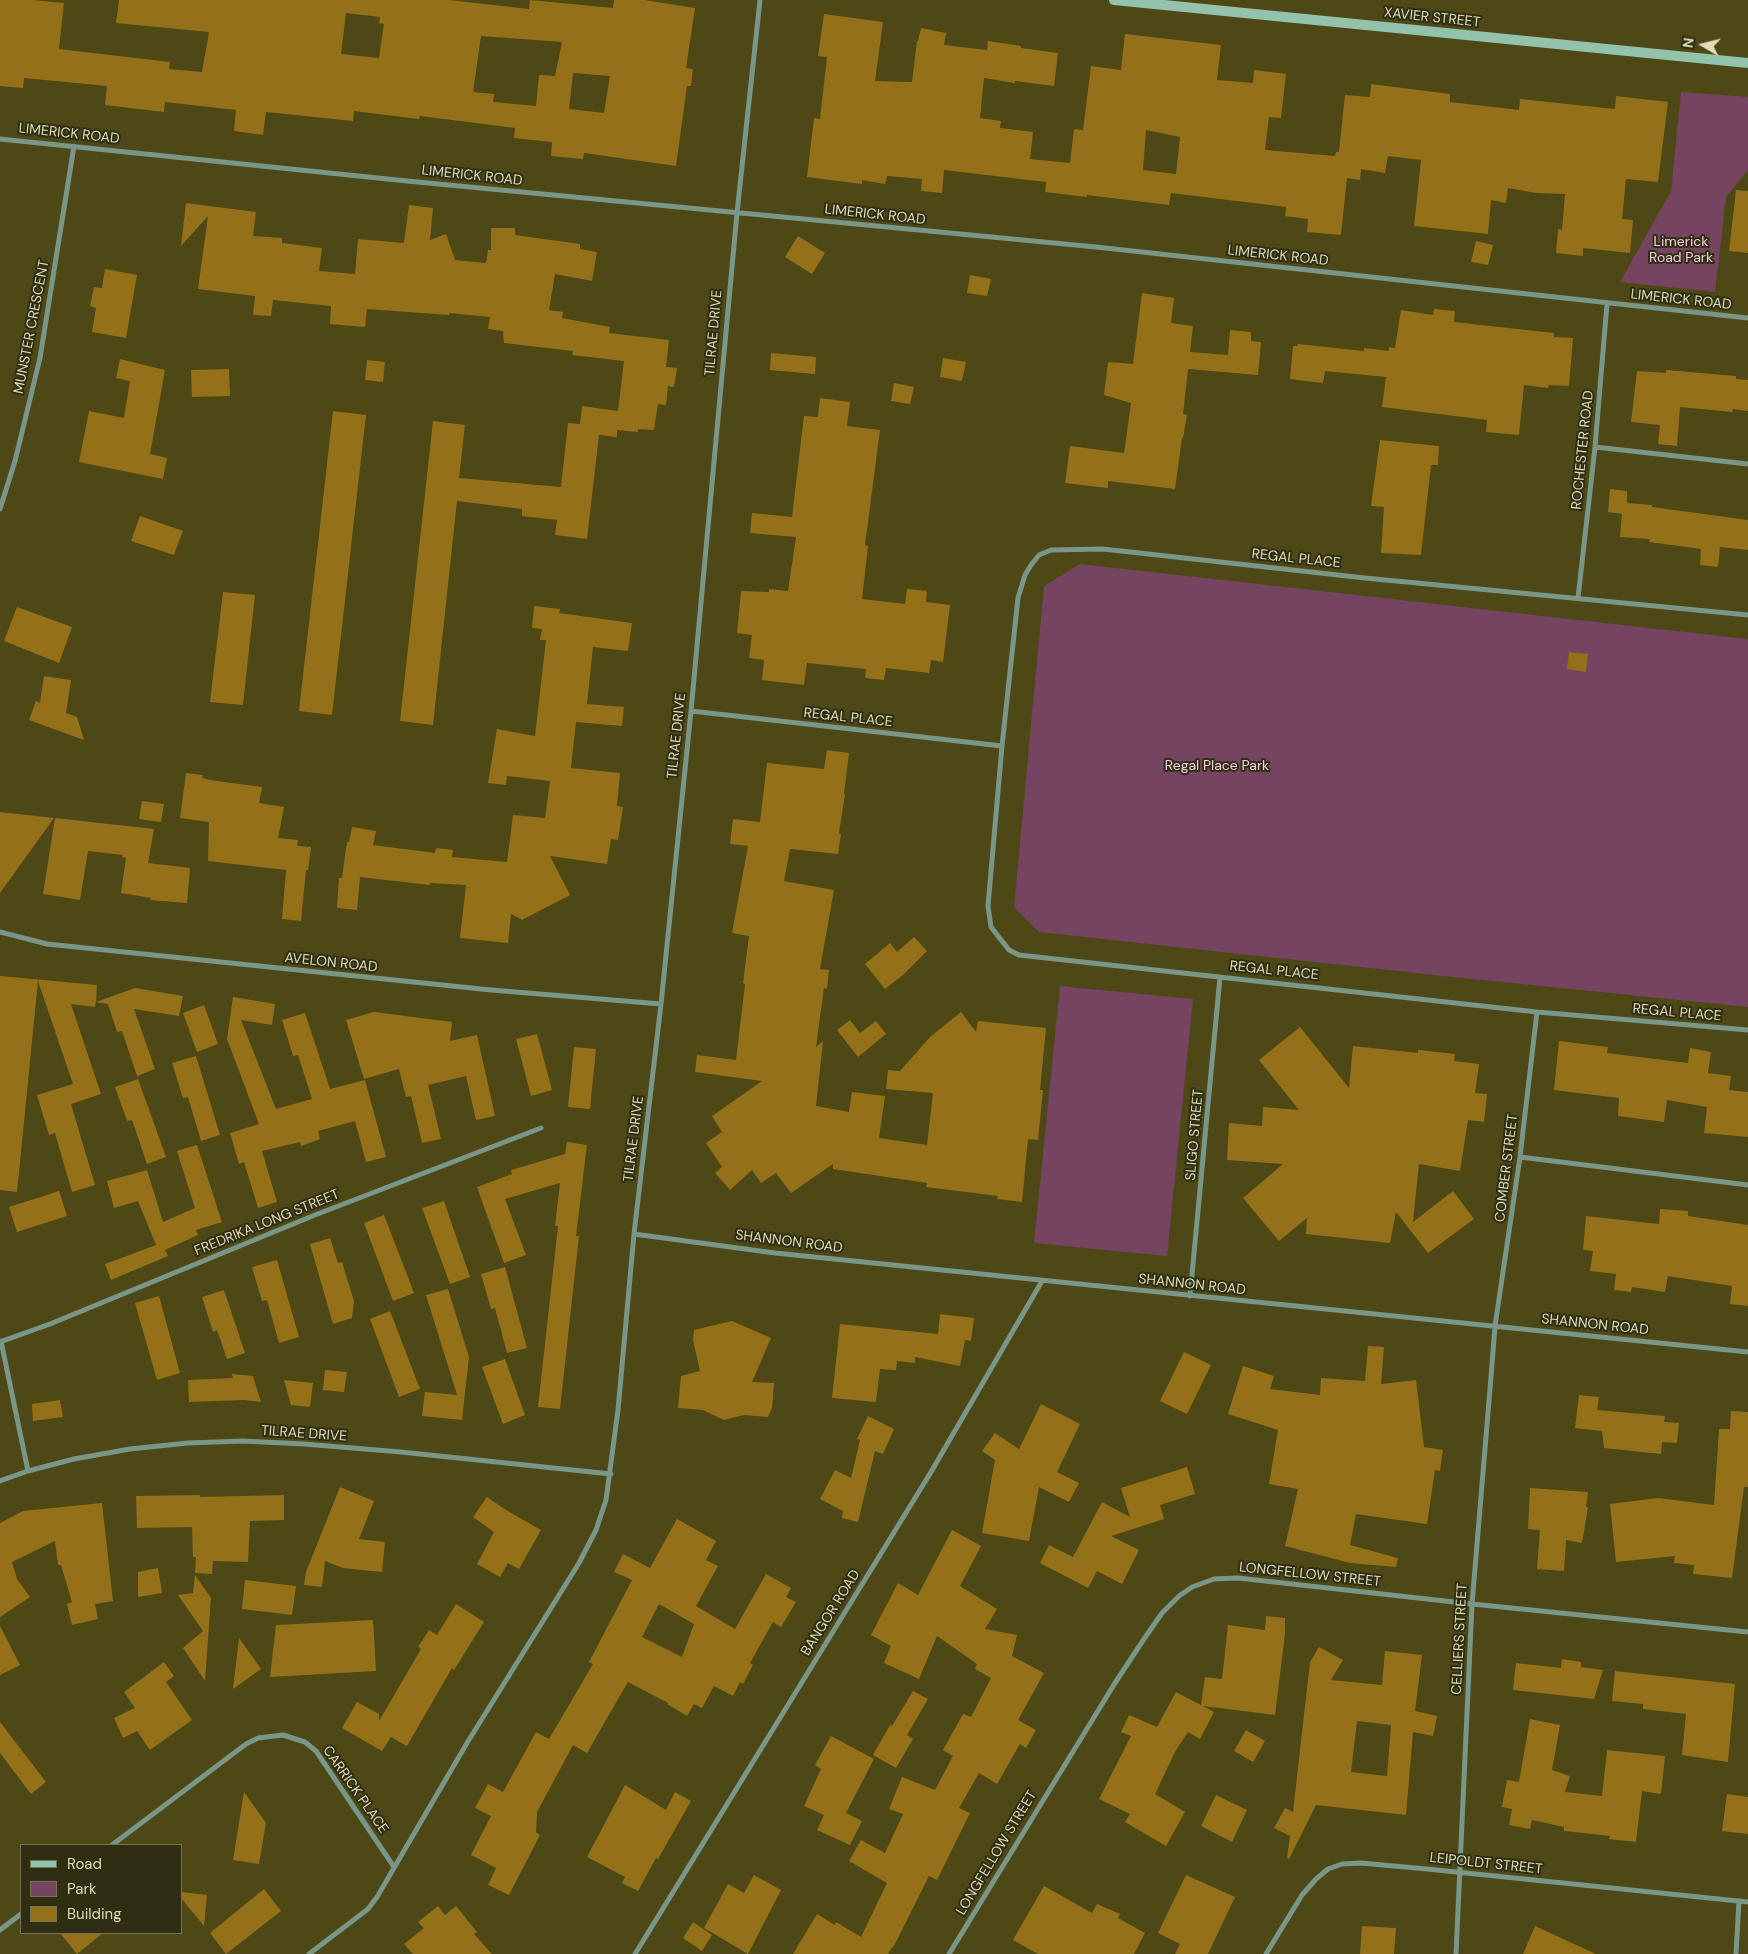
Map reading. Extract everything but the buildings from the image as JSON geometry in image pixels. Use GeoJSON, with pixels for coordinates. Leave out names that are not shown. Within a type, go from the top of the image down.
{"type":"FeatureCollection","features":[{"type":"Feature","properties":{"kind":"main road","name":"XAVIER STREET"},"geometry":{"type":"LineString","coordinates":[[1114,0],[1748,63]]}},
{"type":"Feature","properties":{"kind":"street","name":"TILRAE DRIVE"},"geometry":{"type":"LineString","coordinates":[[394,1867],[467,1743],[579,1563],[596,1530],[606,1500],[611,1474],[634,1234],[661,1004],[691,711],[737,213],[760,0]]}},
{"type":"Feature","properties":{"kind":"street","name":"LIMERICK ROAD"},"geometry":{"type":"LineString","coordinates":[[0,139],[1096,248],[1748,318]]}},
{"type":"Feature","properties":{"kind":"street","name":"MUNSTER CRESCENT"},"geometry":{"type":"LineString","coordinates":[[0,509],[40,358],[74,146]]}},
{"type":"Feature","properties":{"kind":"street","name":"ROCHESTER ROAD"},"geometry":{"type":"LineString","coordinates":[[1578,598],[1595,447],[1607,304]]}},
{"type":"Feature","properties":{"kind":"street"},"geometry":{"type":"LineString","coordinates":[[1595,447],[1748,464]]}},
{"type":"Feature","properties":{"kind":"street","name":"REGAL PLACE"},"geometry":{"type":"LineString","coordinates":[[1748,615],[1365,578],[1103,549],[1051,550],[1039,555],[1031,565],[1025,575],[1018,598],[1002,746],[988,906],[991,927],[1009,950],[1019,955],[1537,1012],[1748,1030]]}},
{"type":"Feature","properties":{"kind":"street","name":"REGAL PLACE"},"geometry":{"type":"LineString","coordinates":[[691,711],[1002,746]]}},
{"type":"Feature","properties":{"kind":"street","name":"AVELON ROAD"},"geometry":{"type":"LineString","coordinates":[[0,932],[47,944],[472,988],[661,1004]]}},
{"type":"Feature","properties":{"kind":"street","name":"SLIGO STREET"},"geometry":{"type":"LineString","coordinates":[[1190,1296],[1220,977]]}},
{"type":"Feature","properties":{"kind":"street","name":"COMBER STREET"},"geometry":{"type":"LineString","coordinates":[[1496,1326],[1520,1157],[1537,1012]]}},
{"type":"Feature","properties":{"kind":"street","name":"FREDRIKA LONG STREET"},"geometry":{"type":"LineString","coordinates":[[28,1471],[1,1341],[50,1324],[315,1215],[541,1128]]}},
{"type":"Feature","properties":{"kind":"street"},"geometry":{"type":"LineString","coordinates":[[1520,1157],[1748,1185]]}},
{"type":"Feature","properties":{"kind":"street","name":"SHANNON ROAD"},"geometry":{"type":"LineString","coordinates":[[634,1234],[775,1253],[1748,1352]]}},
{"type":"Feature","properties":{"kind":"street","name":"BANGOR ROAD"},"geometry":{"type":"LineString","coordinates":[[635,1954],[931,1472],[1042,1281]]}},
{"type":"Feature","properties":{"kind":"street","name":"CELLIERS STREET"},"geometry":{"type":"LineString","coordinates":[[1456,1954],[1472,1604],[1496,1326]]}},
{"type":"Feature","properties":{"kind":"street","name":"TILRAE DRIVE"},"geometry":{"type":"LineString","coordinates":[[0,1481],[28,1471],[74,1459],[130,1449],[188,1443],[243,1441],[401,1452],[611,1474]]}},
{"type":"Feature","properties":{"kind":"street","name":"LONGFELLOW STREET"},"geometry":{"type":"LineString","coordinates":[[949,1954],[1114,1683],[1162,1613],[1179,1596],[1192,1587],[1214,1579],[1238,1578],[1748,1632]]}},
{"type":"Feature","properties":{"kind":"street","name":"CARRICK PLACE"},"geometry":{"type":"LineString","coordinates":[[113,1844],[246,1744],[258,1738],[283,1735],[305,1742],[316,1751],[394,1867]]}},
{"type":"Feature","properties":{"kind":"street","name":"LEIPOLDT STREET"},"geometry":{"type":"LineString","coordinates":[[1266,1954],[1302,1895],[1328,1869],[1342,1864],[1361,1863],[1748,1902]]}},
{"type":"Feature","properties":{"kind":"street"},"geometry":{"type":"LineString","coordinates":[[309,1954],[368,1908],[377,1897],[394,1867]]}},
{"type":"Feature","properties":{"kind":"street"},"geometry":{"type":"LineString","coordinates":[[1736,1954],[1739,1901]]}},
{"type":"Feature","properties":{"kind":"street"},"geometry":{"type":"LineString","coordinates":[[0,1930],[20,1915]]}},
{"type":"Feature","properties":{"kind":"green space","name":"Limerick Road Park"},"geometry":{"type":"Polygon","coordinates":[[[1681,92],[1748,97],[1748,170],[1726,197],[1715,292],[1620,282],[1671,191],[1681,92]]]}},
{"type":"Feature","properties":{"kind":"green space","name":"Regal Place Park"},"geometry":{"type":"Polygon","coordinates":[[[1080,564],[1748,639],[1748,1007],[1039,932],[1014,907],[1044,586],[1080,564]]]}},
{"type":"Feature","properties":{"kind":"green space"},"geometry":{"type":"Polygon","coordinates":[[[1060,986],[1193,999],[1167,1256],[1034,1243],[1060,986]]]}}]}
